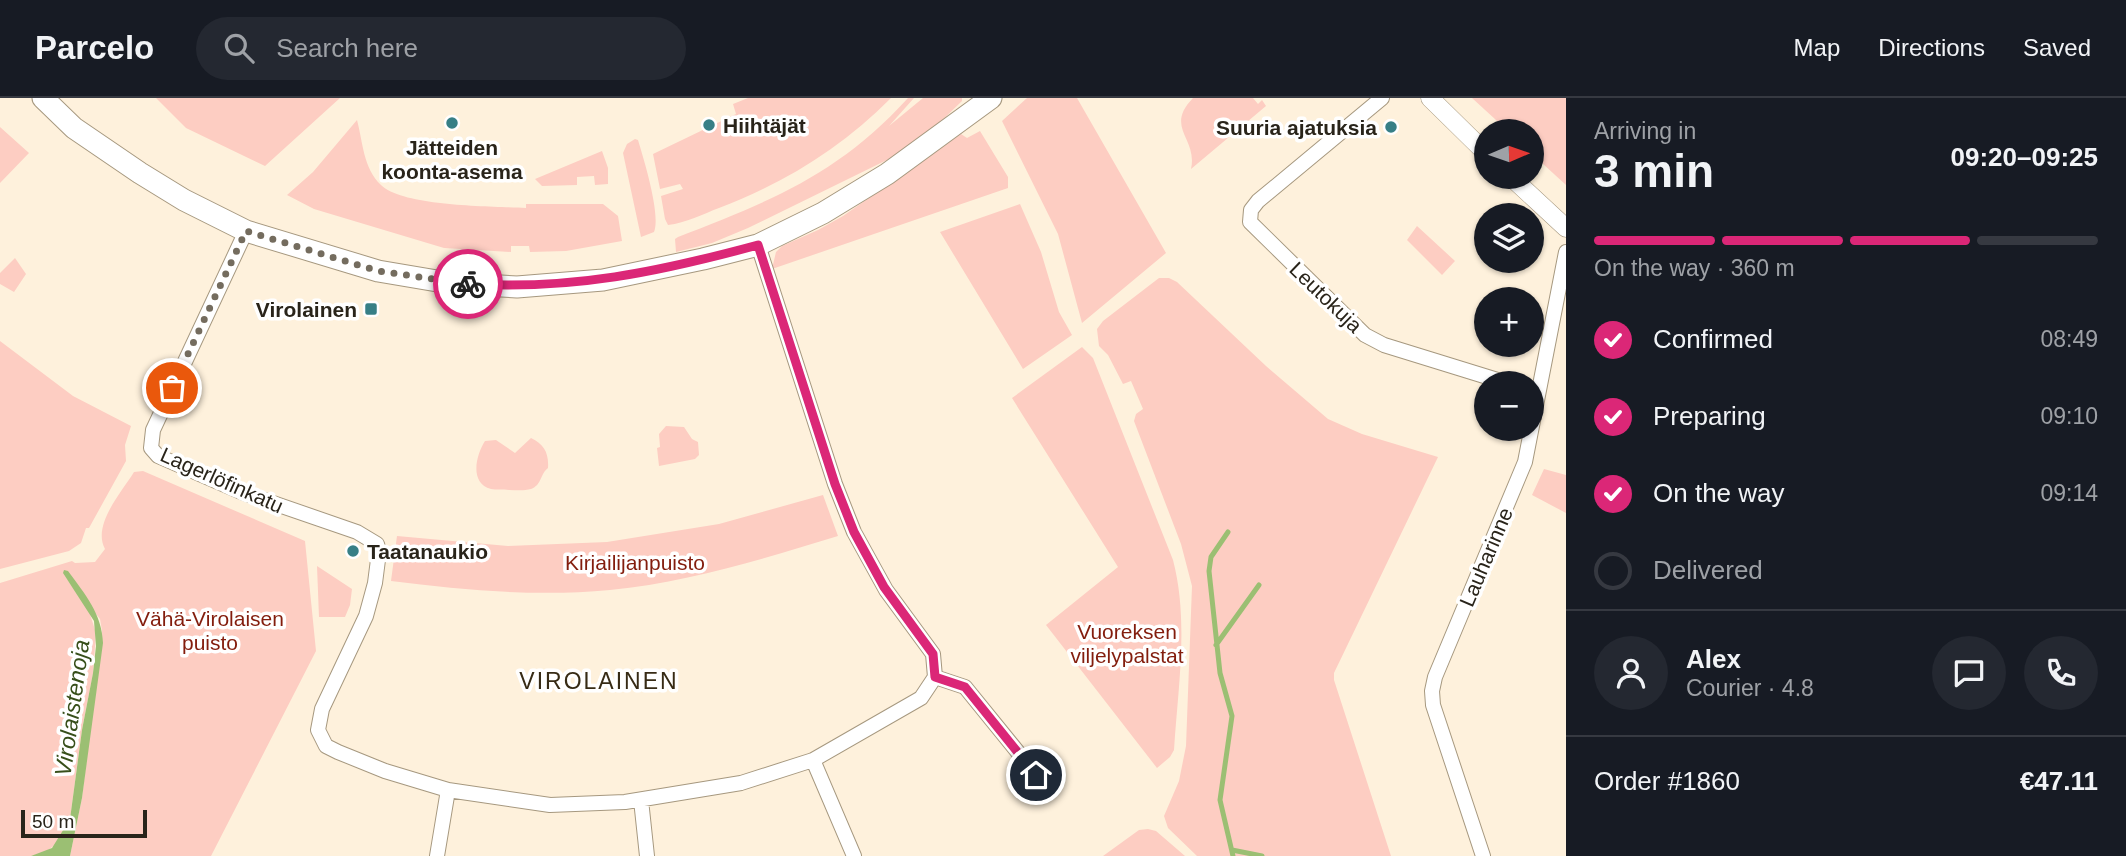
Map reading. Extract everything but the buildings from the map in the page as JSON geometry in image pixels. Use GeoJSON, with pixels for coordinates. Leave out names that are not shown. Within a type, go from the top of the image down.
{"type":"FeatureCollection","features":[{"type":"Feature","properties":{"kind":"main road"},"geometry":{"type":"LineString","coordinates":[[43,98],[74,128],[140,173],[184,200],[246,231],[378,271],[449,283],[517,287],[603,280],[758,245],[823,213],[887,174],[991,98]]}},
{"type":"Feature","properties":{"kind":"street","name":"Leutokuja"},"geometry":{"type":"LineString","coordinates":[[1382,98],[1251,209],[1250,222],[1365,335],[1384,345],[1474,373]]}},
{"type":"Feature","properties":{"kind":"street"},"geometry":{"type":"LineString","coordinates":[[1430,98],[1474,141]]}},
{"type":"Feature","properties":{"kind":"street"},"geometry":{"type":"LineString","coordinates":[[1524,189],[1566,228]]}},
{"type":"Feature","properties":{"kind":"street","name":"Lagerlöfinkatu"},"geometry":{"type":"LineString","coordinates":[[246,231],[153,430],[151,448],[158,456],[241,492],[372,539],[377,544],[378,564],[366,616],[322,709],[318,730],[320,738],[326,746],[362,762],[448,790]]}},
{"type":"Feature","properties":{"kind":"street"},"geometry":{"type":"LineString","coordinates":[[437,856],[448,790],[551,805],[641,800],[741,783],[813,760],[922,698],[935,677],[933,654],[884,587],[849,520],[758,245]]}},
{"type":"Feature","properties":{"kind":"street","name":"Lauharinne"},"geometry":{"type":"LineString","coordinates":[[1539,371],[1566,252]]}},
{"type":"Feature","properties":{"kind":"street","name":"Lauharinne"},"geometry":{"type":"LineString","coordinates":[[1483,856],[1433,705],[1432,691],[1435,677],[1523,469],[1529,441]]}},
{"type":"Feature","properties":{"kind":"street"},"geometry":{"type":"LineString","coordinates":[[935,677],[965,687],[1047,788]]}},
{"type":"Feature","properties":{"kind":"street"},"geometry":{"type":"LineString","coordinates":[[813,760],[854,856]]}},
{"type":"Feature","properties":{"kind":"street"},"geometry":{"type":"LineString","coordinates":[[641,800],[647,856]]}},
{"type":"Feature","properties":{"kind":"green space"},"geometry":{"type":"Polygon","coordinates":[[[156,98],[340,98],[265,166],[186,128],[156,98]]]}},
{"type":"Feature","properties":{"kind":"green space"},"geometry":{"type":"Polygon","coordinates":[[[748,98],[891,98],[853,133],[789,175],[719,208],[668,225],[661,196],[683,189],[680,184],[660,189],[653,154],[736,114],[733,104],[748,98]]]}},
{"type":"Feature","properties":{"kind":"green space"},"geometry":{"type":"Polygon","coordinates":[[[908,98],[914,98],[889,126],[923,98],[962,98],[962,101],[931,131],[895,156],[748,228],[712,243],[676,252],[675,239],[678,237],[773,197],[829,166],[856,147],[908,98]]]}},
{"type":"Feature","properties":{"kind":"green space"},"geometry":{"type":"Polygon","coordinates":[[[1027,98],[1077,98],[1166,253],[1082,323],[1058,234],[1002,121],[1027,98]]]}},
{"type":"Feature","properties":{"kind":"green space"},"geometry":{"type":"Polygon","coordinates":[[[1193,98],[1253,98],[1258,104],[1262,100],[1266,106],[1191,169],[1192,158],[1181,117],[1193,98]]]}},
{"type":"Feature","properties":{"kind":"green space"},"geometry":{"type":"Polygon","coordinates":[[[1472,98],[1566,98],[1566,185],[1544,165],[1544,119],[1495,119],[1472,98]]]}},
{"type":"Feature","properties":{"kind":"green space"},"geometry":{"type":"Polygon","coordinates":[[[357,120],[370,171],[381,185],[392,192],[409,198],[471,206],[526,208],[526,204],[603,204],[618,216],[622,241],[566,251],[530,252],[529,246],[511,246],[511,252],[444,248],[314,209],[287,195],[313,172],[357,120]]]}},
{"type":"Feature","properties":{"kind":"green space"},"geometry":{"type":"Polygon","coordinates":[[[0,127],[29,153],[0,183],[0,127]]]}},
{"type":"Feature","properties":{"kind":"green space"},"geometry":{"type":"Polygon","coordinates":[[[980,131],[1008,177],[1008,188],[772,269],[776,252],[782,246],[843,216],[961,134],[967,138],[980,131]]]}},
{"type":"Feature","properties":{"kind":"green space"},"geometry":{"type":"Polygon","coordinates":[[[638,140],[651,187],[656,224],[654,232],[641,237],[623,153],[627,144],[638,140]]]}},
{"type":"Feature","properties":{"kind":"green space"},"geometry":{"type":"Polygon","coordinates":[[[602,151],[608,168],[608,184],[595,185],[594,176],[577,177],[577,185],[542,186],[535,179],[602,151]]]}},
{"type":"Feature","properties":{"kind":"green space"},"geometry":{"type":"Polygon","coordinates":[[[1020,204],[1041,252],[1059,312],[1072,335],[1023,369],[940,232],[1020,204]]]}},
{"type":"Feature","properties":{"kind":"green space"},"geometry":{"type":"Polygon","coordinates":[[[1417,226],[1455,261],[1442,275],[1407,240],[1417,226]]]}},
{"type":"Feature","properties":{"kind":"green space"},"geometry":{"type":"Polygon","coordinates":[[[15,258],[26,274],[14,292],[0,284],[0,273],[15,258]]]}},
{"type":"Feature","properties":{"kind":"green space"},"geometry":{"type":"Polygon","coordinates":[[[1159,278],[1169,278],[1177,282],[1266,366],[1328,419],[1362,434],[1438,457],[1334,673],[1391,856],[1197,856],[1168,828],[1164,816],[1179,781],[1186,746],[1192,586],[1181,544],[1134,421],[1136,414],[1143,409],[1131,381],[1123,384],[1108,355],[1099,346],[1097,329],[1103,321],[1159,278]]]}},
{"type":"Feature","properties":{"kind":"green space"},"geometry":{"type":"Polygon","coordinates":[[[0,341],[73,396],[131,426],[125,445],[126,461],[89,528],[86,528],[81,543],[69,551],[0,569],[0,341]]]}},
{"type":"Feature","properties":{"kind":"green space","name":"Vuoreksen viljelypalstat"},"geometry":{"type":"Polygon","coordinates":[[[1082,347],[1093,358],[1173,560],[1178,583],[1181,654],[1174,750],[1157,768],[1046,625],[1118,567],[1012,398],[1082,347]]]}},
{"type":"Feature","properties":{"kind":"green space"},"geometry":{"type":"Polygon","coordinates":[[[666,426],[684,427],[692,439],[698,442],[699,455],[695,459],[659,466],[659,434],[666,426]]]}},
{"type":"Feature","properties":{"kind":"green space"},"geometry":{"type":"Polygon","coordinates":[[[531,438],[545,450],[548,463],[548,468],[535,487],[523,490],[484,486],[476,468],[485,441],[496,440],[515,453],[531,438]]]}},
{"type":"Feature","properties":{"kind":"green space"},"geometry":{"type":"Polygon","coordinates":[[[1544,469],[1566,475],[1566,513],[1532,495],[1544,469]]]}},
{"type":"Feature","properties":{"kind":"green space","name":"Vähä-Virolaisen puisto"},"geometry":{"type":"Polygon","coordinates":[[[143,471],[305,541],[316,651],[211,856],[70,856],[82,798],[102,631],[100,619],[63,573],[89,611],[96,633],[93,673],[70,819],[57,843],[46,852],[31,856],[0,856],[0,583],[72,561],[95,562],[105,549],[102,530],[110,509],[134,472],[143,471]]]}},
{"type":"Feature","properties":{"kind":"green space","name":"Kirjailijanpuisto"},"geometry":{"type":"Polygon","coordinates":[[[823,495],[838,536],[753,561],[668,581],[610,590],[528,593],[391,581],[397,536],[508,546],[607,542],[719,524],[823,495]]]}},
{"type":"Feature","properties":{"kind":"green space"},"geometry":{"type":"Polygon","coordinates":[[[317,566],[352,589],[345,617],[319,617],[317,566]]]}},
{"type":"Feature","properties":{"kind":"green space"},"geometry":{"type":"Polygon","coordinates":[[[1139,830],[1156,831],[1185,856],[1103,856],[1139,830]]]}},
{"type":"Feature","properties":{"kind":"shaded area"},"geometry":{"type":"Polygon","coordinates":[[[64,570],[68,571],[92,605],[100,623],[103,643],[82,798],[70,856],[31,856],[52,848],[70,819],[93,673],[96,646],[94,621],[63,573],[64,570]]]}},
{"type":"Feature","properties":{"kind":"waterway"},"geometry":{"type":"LineString","coordinates":[[1228,532],[1211,557],[1209,571],[1220,673],[1232,716],[1220,800],[1233,856]]}},
{"type":"Feature","properties":{"kind":"waterway"},"geometry":{"type":"LineString","coordinates":[[1216,645],[1259,585]]}},
{"type":"Feature","properties":{"kind":"waterway"},"geometry":{"type":"LineString","coordinates":[[1232,850],[1262,856]]}},
{"type":"Feature","properties":{"kind":"way so far"},"geometry":{"type":"LineString","coordinates":[[172,388],[246,231],[378,271],[468,284]]}},
{"type":"Feature","properties":{"kind":"place","name":"Jätteiden koonta-asema"},"geometry":{"type":"Point","coordinates":[452,123]}},
{"type":"Feature","properties":{"kind":"place","name":"Hiihtäjät"},"geometry":{"type":"Point","coordinates":[709,125]}},
{"type":"Feature","properties":{"kind":"place","name":"Suuria ajatuksia"},"geometry":{"type":"Point","coordinates":[1391,127]}},
{"type":"Feature","properties":{"kind":"place","name":"Virolainen"},"geometry":{"type":"Point","coordinates":[371,309]}},
{"type":"Feature","properties":{"kind":"place","name":"Taatanaukio"},"geometry":{"type":"Point","coordinates":[353,551]}},
{"type":"Feature","properties":{"kind":"district","name":"VIROLAINEN"},"geometry":{"type":"Point","coordinates":[599,681]}},
{"type":"Feature","properties":{"kind":"route"},"geometry":{"type":"LineString","coordinates":[[468,284],[517,287],[603,280],[758,245],[835,484],[868,560],[886,590],[933,654],[935,677],[965,687],[1036,775]]}},
{"type":"Feature","properties":{"kind":"water label","name":"Virolaistenoja"},"geometry":{"type":"Point","coordinates":[72,708]}}]}
